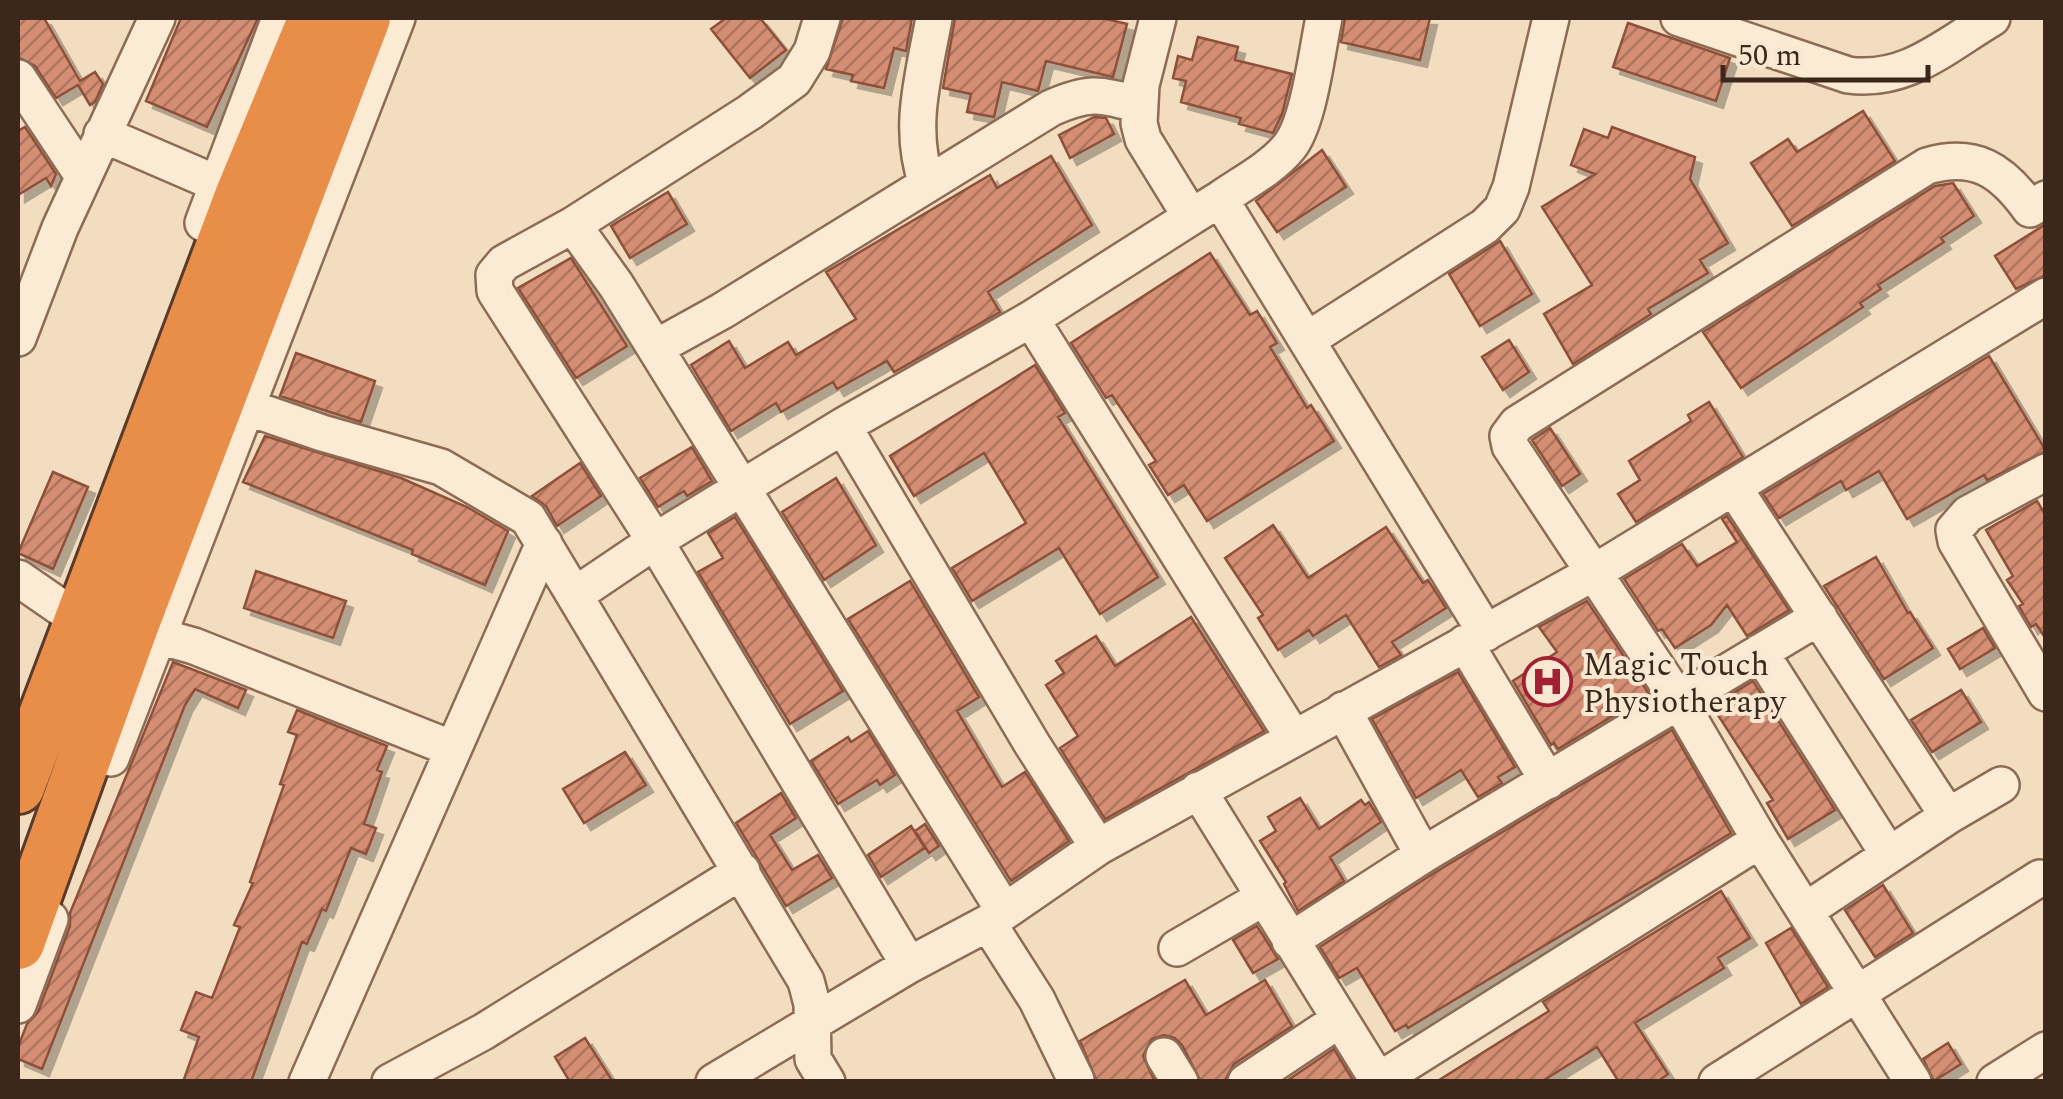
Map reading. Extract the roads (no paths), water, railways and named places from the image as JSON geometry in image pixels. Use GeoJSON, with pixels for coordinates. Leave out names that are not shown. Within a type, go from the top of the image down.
{"type":"FeatureCollection","features":[{"type":"Feature","properties":{"kind":"highway"},"geometry":{"type":"LineString","coordinates":[[18,787],[212,395],[242,194],[314,18]]}},
{"type":"Feature","properties":{"kind":"highway"},"geometry":{"type":"LineString","coordinates":[[18,943],[212,395],[364,18]]}},
{"type":"Feature","properties":{"kind":"street"},"geometry":{"type":"LineString","coordinates":[[18,338],[28,273],[83,176],[157,18]]}},
{"type":"Feature","properties":{"kind":"street"},"geometry":{"type":"LineString","coordinates":[[18,715],[280,18]]}},
{"type":"Feature","properties":{"kind":"street"},"geometry":{"type":"LineString","coordinates":[[18,1005],[158,636],[212,395],[398,18]]}},
{"type":"Feature","properties":{"kind":"street"},"geometry":{"type":"LineString","coordinates":[[822,18],[812,51],[794,80],[573,224],[504,263],[494,275],[495,291],[655,540],[909,965]]}},
{"type":"Feature","properties":{"kind":"street"},"geometry":{"type":"LineString","coordinates":[[927,184],[916,147],[916,124],[934,18]]}},
{"type":"Feature","properties":{"kind":"street"},"geometry":{"type":"LineString","coordinates":[[1158,18],[1138,105],[1143,139],[1205,208],[1307,340],[1475,638],[1548,781]]}},
{"type":"Feature","properties":{"kind":"street"},"geometry":{"type":"LineString","coordinates":[[575,595],[655,540],[743,490],[842,426],[1031,320],[1205,208],[1290,146],[1301,126],[1324,18]]}},
{"type":"Feature","properties":{"kind":"street"},"geometry":{"type":"LineString","coordinates":[[1307,340],[1485,226],[1502,209],[1522,150],[1552,18]]}},
{"type":"Feature","properties":{"kind":"street"},"geometry":{"type":"LineString","coordinates":[[1679,18],[1848,75],[1870,78],[1911,68],[1992,18]]}},
{"type":"Feature","properties":{"kind":"street"},"geometry":{"type":"LineString","coordinates":[[18,78],[83,176]]}},
{"type":"Feature","properties":{"kind":"street"},"geometry":{"type":"LineString","coordinates":[[655,348],[1072,99],[1092,94],[1138,105]]}},
{"type":"Feature","properties":{"kind":"street"},"geometry":{"type":"LineString","coordinates":[[102,134],[218,184]]}},
{"type":"Feature","properties":{"kind":"street"},"geometry":{"type":"LineString","coordinates":[[1913,1082],[1760,840],[1679,701],[1510,446],[1508,436],[1517,424],[1927,166],[1954,158],[1981,166],[2001,175],[2040,214]]}},
{"type":"Feature","properties":{"kind":"street"},"geometry":{"type":"LineString","coordinates":[[573,224],[743,490],[995,916],[1076,1080]]}},
{"type":"Feature","properties":{"kind":"street"},"geometry":{"type":"LineString","coordinates":[[714,1082],[995,916],[1098,847],[1595,572],[2046,296]]}},
{"type":"Feature","properties":{"kind":"street"},"geometry":{"type":"LineString","coordinates":[[1031,320],[1292,738]]}},
{"type":"Feature","properties":{"kind":"street"},"geometry":{"type":"LineString","coordinates":[[212,395],[322,433],[440,467],[528,518],[806,981],[812,1004],[813,1060],[827,1082]]}},
{"type":"Feature","properties":{"kind":"street"},"geometry":{"type":"LineString","coordinates":[[842,426],[1098,847]]}},
{"type":"Feature","properties":{"kind":"street"},"geometry":{"type":"LineString","coordinates":[[2043,479],[1968,514],[1954,530],[1956,541],[2046,693]]}},
{"type":"Feature","properties":{"kind":"street"},"geometry":{"type":"LineString","coordinates":[[1734,488],[1948,816]]}},
{"type":"Feature","properties":{"kind":"street"},"geometry":{"type":"LineString","coordinates":[[307,1082],[544,543]]}},
{"type":"Feature","properties":{"kind":"street"},"geometry":{"type":"LineString","coordinates":[[18,578],[60,607]]}},
{"type":"Feature","properties":{"kind":"street"},"geometry":{"type":"LineString","coordinates":[[1290,942],[1423,856],[1818,617]]}},
{"type":"Feature","properties":{"kind":"street"},"geometry":{"type":"LineString","coordinates":[[158,636],[194,646],[453,750]]}},
{"type":"Feature","properties":{"kind":"street"},"geometry":{"type":"LineString","coordinates":[[1760,652],[1889,855]]}},
{"type":"Feature","properties":{"kind":"street"},"geometry":{"type":"LineString","coordinates":[[1342,710],[1423,856]]}},
{"type":"Feature","properties":{"kind":"street"},"geometry":{"type":"LineString","coordinates":[[1805,911],[2001,785]]}},
{"type":"Feature","properties":{"kind":"street"},"geometry":{"type":"LineString","coordinates":[[1198,790],[1378,1081],[1760,840]]}},
{"type":"Feature","properties":{"kind":"street"},"geometry":{"type":"LineString","coordinates":[[390,1082],[483,1032],[742,871]]}},
{"type":"Feature","properties":{"kind":"street"},"geometry":{"type":"LineString","coordinates":[[1718,1082],[2040,878]]}},
{"type":"Feature","properties":{"kind":"street"},"geometry":{"type":"LineString","coordinates":[[1176,948],[1263,898]]}},
{"type":"Feature","properties":{"kind":"street"},"geometry":{"type":"LineString","coordinates":[[1246,1082],[1339,1020]]}},
{"type":"Feature","properties":{"kind":"street"},"geometry":{"type":"LineString","coordinates":[[1995,1082],[2046,1050]]}},
{"type":"Feature","properties":{"kind":"place","name":"Magic Touch Physiotherapy"},"geometry":{"type":"Point","coordinates":[1548,682]}}]}
